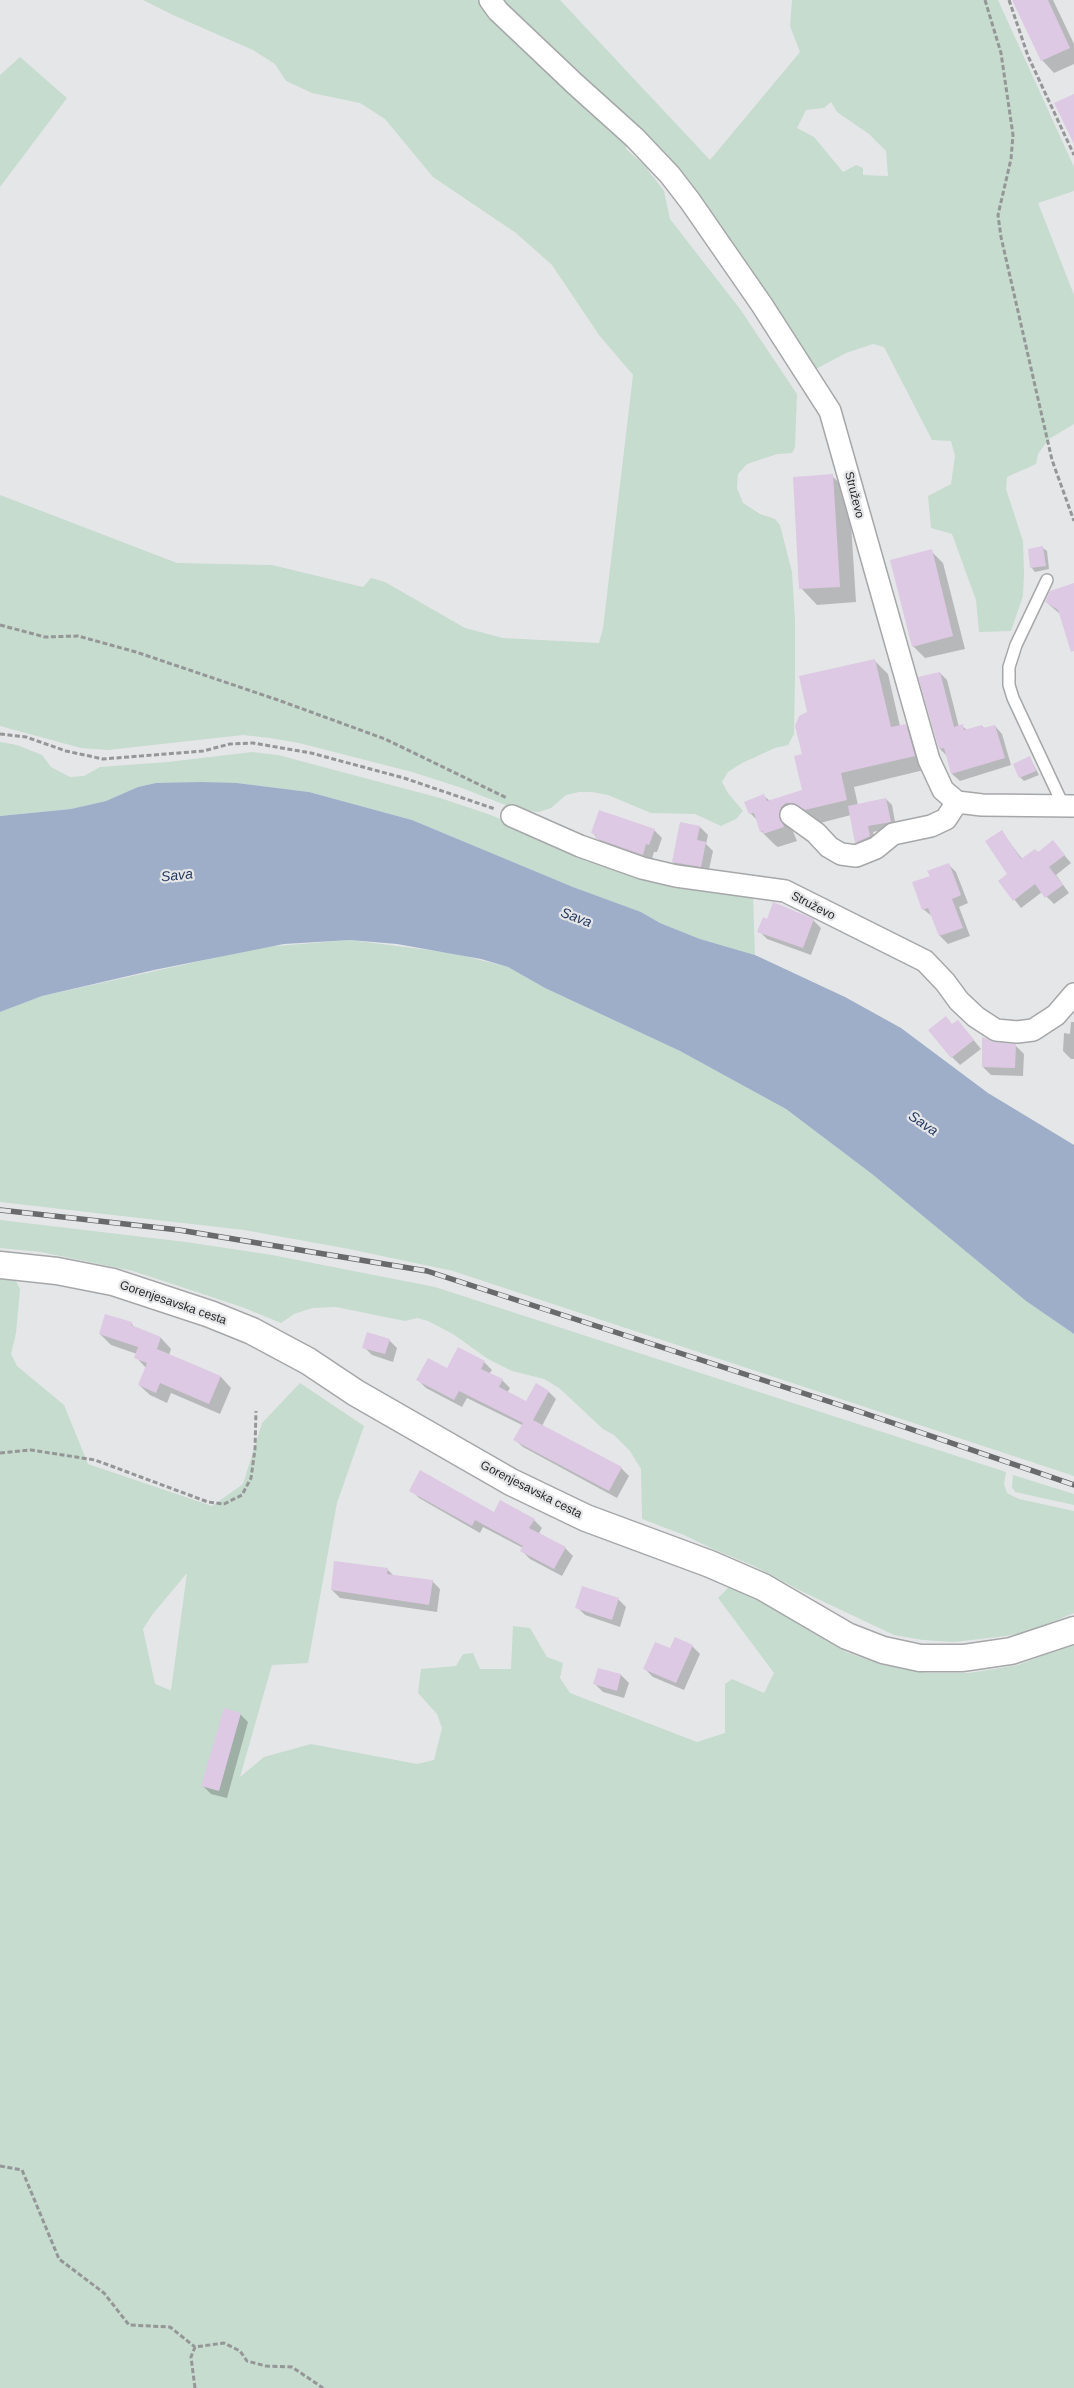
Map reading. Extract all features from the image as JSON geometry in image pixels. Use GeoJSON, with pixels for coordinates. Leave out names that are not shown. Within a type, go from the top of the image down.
{"type":"FeatureCollection","features":[{"type":"Feature","properties":{"kind":"street","name":"Struževo"},"geometry":{"type":"LineString","coordinates":[[490,0],[498,11],[635,138],[670,175],[690,200],[762,305],[830,411],[929,760],[943,790],[957,802]]}},
{"type":"Feature","properties":{"kind":"street"},"geometry":{"type":"LineString","coordinates":[[791,815],[840,854],[856,856],[876,848],[893,834],[931,826],[946,819],[957,802],[982,805],[1069,807]]}},
{"type":"Feature","properties":{"kind":"street","name":"Struževo"},"geometry":{"type":"LineString","coordinates":[[511,808],[580,846],[642,868],[676,876],[785,891],[925,961],[945,982],[959,1001],[976,1017],[996,1030],[1017,1032],[1033,1030],[1056,1015],[1074,994]]}},
{"type":"Feature","properties":{"kind":"street","name":"Gorenjesavska cesta"},"geometry":{"type":"LineString","coordinates":[[0,1265],[57,1271],[113,1282],[210,1314],[252,1331],[308,1361],[356,1393],[511,1482],[586,1518],[710,1564],[763,1587],[847,1636],[883,1650],[920,1658],[963,1658],[1010,1651],[1074,1630]]}},
{"type":"Feature","properties":{"kind":"lane"},"geometry":{"type":"LineString","coordinates":[[1047,580],[1016,645],[1009,667],[1009,685],[1020,715],[1069,807]]}},
{"type":"Feature","properties":{"kind":"path"},"geometry":{"type":"LineString","coordinates":[[985,0],[1001,53],[1013,135],[1011,159],[998,215],[1001,237],[1052,460],[1074,521]]}},
{"type":"Feature","properties":{"kind":"path"},"geometry":{"type":"LineString","coordinates":[[1009,0],[1028,56],[1074,155]]}},
{"type":"Feature","properties":{"kind":"path"},"geometry":{"type":"LineString","coordinates":[[0,624],[45,637],[78,636],[136,652],[278,700],[385,739],[511,808]]}},
{"type":"Feature","properties":{"kind":"path"},"geometry":{"type":"LineString","coordinates":[[0,734],[26,738],[66,751],[103,759],[203,750],[230,744],[253,743],[311,753],[511,808]]}},
{"type":"Feature","properties":{"kind":"path"},"geometry":{"type":"LineString","coordinates":[[0,1453],[31,1450],[96,1460],[208,1502],[224,1504],[242,1495],[252,1478],[256,1411]]}},
{"type":"Feature","properties":{"kind":"path"},"geometry":{"type":"LineString","coordinates":[[0,2166],[22,2170],[59,2259],[104,2293],[129,2326],[170,2327],[195,2347],[224,2343],[240,2351],[247,2361],[266,2366],[292,2367],[323,2388]]}},
{"type":"Feature","properties":{"kind":"path"},"geometry":{"type":"LineString","coordinates":[[195,2347],[191,2357],[195,2388]]}},
{"type":"Feature","properties":{"kind":"green space"},"geometry":{"type":"Polygon","coordinates":[[[143,0],[483,0],[627,139],[626,149],[644,165],[664,191],[670,219],[740,309],[797,394],[795,447],[792,453],[777,454],[747,464],[738,474],[737,488],[743,503],[760,514],[775,519],[780,525],[792,572],[795,620],[795,676],[794,734],[788,745],[775,748],[742,763],[728,772],[722,782],[728,793],[743,811],[736,819],[721,826],[695,814],[651,813],[608,795],[592,792],[566,795],[551,808],[539,812],[518,810],[462,788],[412,772],[299,743],[270,738],[243,735],[108,750],[81,748],[0,726],[0,495],[177,563],[272,565],[363,587],[371,578],[385,582],[465,628],[503,638],[599,643],[603,628],[633,375],[599,335],[552,265],[516,233],[433,177],[385,119],[360,103],[312,93],[286,81],[275,64],[253,50],[143,0]]]}},
{"type":"Feature","properties":{"kind":"green space"},"geometry":{"type":"Polygon","coordinates":[[[499,0],[560,0],[710,160],[800,52],[790,26],[792,0],[998,0],[1074,167],[1074,191],[1038,203],[1074,295],[1074,424],[1049,439],[1038,454],[1036,464],[1007,477],[1006,489],[1023,541],[1024,573],[1023,596],[1011,631],[979,632],[976,600],[952,534],[931,528],[928,496],[951,484],[955,456],[951,441],[932,440],[884,347],[873,344],[846,353],[814,370],[721,230],[499,0]],[[831,102],[824,108],[806,110],[797,128],[814,137],[843,172],[856,165],[863,168],[863,175],[888,176],[886,151],[869,134],[837,112],[831,102]]]}},
{"type":"Feature","properties":{"kind":"green space"},"geometry":{"type":"Polygon","coordinates":[[[20,57],[67,98],[0,187],[0,75],[20,57]]]}},
{"type":"Feature","properties":{"kind":"green space"},"geometry":{"type":"Polygon","coordinates":[[[0,742],[17,745],[42,755],[51,767],[70,777],[84,776],[100,767],[168,762],[252,752],[278,755],[440,798],[491,815],[539,836],[753,895],[755,955],[700,939],[660,923],[641,912],[573,887],[412,820],[309,792],[237,783],[156,783],[138,787],[106,801],[71,809],[0,816],[0,742]]]}},
{"type":"Feature","properties":{"kind":"green space"},"geometry":{"type":"Polygon","coordinates":[[[350,940],[452,953],[508,967],[545,988],[680,1051],[786,1109],[872,1174],[1026,1301],[1074,1334],[1074,1476],[453,1271],[349,1249],[244,1230],[0,1202],[0,1012],[42,996],[264,947],[350,940]]]}},
{"type":"Feature","properties":{"kind":"green space"},"geometry":{"type":"Polygon","coordinates":[[[0,1220],[186,1242],[272,1255],[435,1287],[1006,1472],[1004,1484],[1007,1493],[1019,1499],[1074,1511],[1074,1613],[1027,1632],[1006,1636],[954,1642],[923,1640],[894,1635],[801,1591],[754,1566],[642,1519],[641,1469],[630,1451],[614,1435],[603,1429],[559,1388],[544,1379],[512,1371],[488,1359],[453,1334],[428,1321],[417,1318],[405,1321],[336,1307],[312,1308],[294,1314],[281,1323],[242,1307],[133,1271],[41,1252],[0,1248],[0,1220]]]}},
{"type":"Feature","properties":{"kind":"green space"},"geometry":{"type":"Polygon","coordinates":[[[0,1277],[15,1279],[20,1289],[16,1333],[11,1354],[17,1366],[64,1405],[88,1464],[212,1506],[243,1484],[262,1423],[300,1383],[364,1426],[337,1503],[308,1663],[272,1665],[240,1777],[264,1757],[311,1744],[417,1764],[434,1760],[442,1728],[437,1714],[418,1693],[421,1669],[456,1666],[463,1654],[473,1653],[480,1669],[511,1669],[513,1626],[530,1628],[547,1657],[563,1663],[560,1678],[570,1693],[697,1742],[725,1733],[725,1684],[732,1679],[764,1693],[774,1673],[718,1598],[729,1587],[771,1607],[846,1652],[883,1665],[928,1673],[969,1673],[1018,1665],[1074,1644],[1074,2388],[0,2388],[0,1277]],[[187,1573],[152,1615],[143,1629],[155,1684],[171,1690],[187,1573]]]}},
{"type":"Feature","properties":{"kind":"green space"},"geometry":{"type":"Polygon","coordinates":[[[1013,1475],[1074,1494],[1074,1505],[1015,1492],[1012,1487],[1013,1475]]]}},
{"type":"Feature","properties":{"kind":"water","name":"Sava"},"geometry":{"type":"Polygon","coordinates":[[[156,783],[237,783],[309,792],[412,820],[573,887],[641,912],[660,923],[700,939],[755,955],[845,997],[901,1028],[988,1093],[1074,1145],[1074,1334],[1026,1301],[872,1174],[786,1109],[680,1051],[545,988],[508,967],[481,959],[397,944],[350,940],[284,944],[154,970],[42,996],[0,1012],[0,816],[71,809],[106,801],[138,787],[156,783]]]}},
{"type":"Feature","properties":{"kind":"building"},"geometry":{"type":"Polygon","coordinates":[[[1012,0],[1048,0],[1070,48],[1041,61],[1012,0]]]}},
{"type":"Feature","properties":{"kind":"building"},"geometry":{"type":"Polygon","coordinates":[[[1074,94],[1074,144],[1054,103],[1074,94]]]}},
{"type":"Feature","properties":{"kind":"building"},"geometry":{"type":"Polygon","coordinates":[[[833,474],[840,587],[799,589],[793,477],[833,474]]]}},
{"type":"Feature","properties":{"kind":"building"},"geometry":{"type":"Polygon","coordinates":[[[1043,546],[1046,566],[1030,568],[1028,549],[1043,546]]]}},
{"type":"Feature","properties":{"kind":"building"},"geometry":{"type":"Polygon","coordinates":[[[932,549],[953,636],[912,647],[890,560],[932,549]]]}},
{"type":"Feature","properties":{"kind":"building"},"geometry":{"type":"Polygon","coordinates":[[[1074,583],[1074,651],[1071,652],[1058,610],[1045,602],[1050,591],[1074,583]]]}},
{"type":"Feature","properties":{"kind":"building"},"geometry":{"type":"Polygon","coordinates":[[[875,659],[891,727],[906,724],[915,756],[841,773],[847,800],[805,810],[793,803],[786,803],[781,807],[779,814],[784,827],[763,834],[763,831],[760,832],[754,813],[749,814],[744,802],[764,794],[767,801],[802,790],[794,756],[802,754],[795,726],[799,716],[807,712],[799,676],[875,659]]]}},
{"type":"Feature","properties":{"kind":"building"},"geometry":{"type":"Polygon","coordinates":[[[940,672],[954,727],[963,724],[964,730],[982,725],[983,728],[995,725],[1005,758],[951,774],[944,748],[939,749],[918,677],[940,672]]]}},
{"type":"Feature","properties":{"kind":"building"},"geometry":{"type":"Polygon","coordinates":[[[1030,756],[1036,771],[1019,778],[1013,764],[1030,756]]]}},
{"type":"Feature","properties":{"kind":"building"},"geometry":{"type":"Polygon","coordinates":[[[886,798],[891,822],[868,826],[870,836],[855,843],[848,806],[886,798]]]}},
{"type":"Feature","properties":{"kind":"building"},"geometry":{"type":"Polygon","coordinates":[[[599,810],[655,829],[649,845],[646,844],[643,855],[595,838],[596,835],[591,833],[599,810]]]}},
{"type":"Feature","properties":{"kind":"building"},"geometry":{"type":"Polygon","coordinates":[[[680,822],[700,826],[697,840],[706,842],[701,867],[672,862],[680,822]]]}},
{"type":"Feature","properties":{"kind":"building"},"geometry":{"type":"Polygon","coordinates":[[[1002,830],[1021,859],[1035,849],[1038,852],[1053,840],[1065,855],[1049,867],[1063,885],[1045,898],[1035,884],[1013,901],[998,881],[1007,874],[985,841],[1002,830]]]}},
{"type":"Feature","properties":{"kind":"building"},"geometry":{"type":"Polygon","coordinates":[[[949,863],[961,895],[952,899],[963,928],[939,936],[928,908],[922,910],[912,882],[930,876],[927,871],[949,863]]]}},
{"type":"Feature","properties":{"kind":"building"},"geometry":{"type":"Polygon","coordinates":[[[773,902],[814,919],[803,948],[757,932],[763,917],[767,919],[773,902]]]}},
{"type":"Feature","properties":{"kind":"building"},"geometry":{"type":"Polygon","coordinates":[[[946,1016],[952,1024],[958,1020],[974,1040],[951,1058],[928,1030],[946,1016]]]}},
{"type":"Feature","properties":{"kind":"building"},"geometry":{"type":"Polygon","coordinates":[[[982,1037],[994,1042],[1016,1044],[1015,1068],[982,1067],[982,1037]]]}},
{"type":"Feature","properties":{"kind":"building"},"geometry":{"type":"Polygon","coordinates":[[[105,1314],[132,1322],[131,1325],[161,1337],[157,1349],[221,1376],[209,1404],[160,1383],[156,1393],[138,1385],[147,1363],[134,1358],[138,1347],[99,1334],[105,1314]]]}},
{"type":"Feature","properties":{"kind":"building"},"geometry":{"type":"Polygon","coordinates":[[[367,1332],[390,1339],[385,1354],[362,1348],[367,1332]]]}},
{"type":"Feature","properties":{"kind":"building"},"geometry":{"type":"Polygon","coordinates":[[[458,1347],[485,1361],[481,1369],[503,1379],[499,1387],[526,1401],[536,1383],[549,1391],[533,1420],[622,1467],[609,1491],[513,1440],[523,1423],[459,1391],[454,1400],[416,1380],[428,1358],[447,1368],[458,1347]]]}},
{"type":"Feature","properties":{"kind":"building"},"geometry":{"type":"Polygon","coordinates":[[[420,1470],[494,1512],[500,1500],[535,1519],[529,1528],[566,1547],[554,1569],[520,1551],[523,1546],[475,1520],[472,1526],[409,1491],[420,1470]]]}},
{"type":"Feature","properties":{"kind":"building"},"geometry":{"type":"Polygon","coordinates":[[[334,1561],[388,1568],[387,1574],[433,1580],[429,1605],[331,1590],[334,1561]]]}},
{"type":"Feature","properties":{"kind":"building"},"geometry":{"type":"Polygon","coordinates":[[[582,1586],[619,1598],[612,1620],[575,1608],[582,1586]]]}},
{"type":"Feature","properties":{"kind":"building"},"geometry":{"type":"Polygon","coordinates":[[[675,1637],[693,1645],[676,1683],[643,1669],[655,1642],[670,1648],[675,1637]]]}},
{"type":"Feature","properties":{"kind":"building"},"geometry":{"type":"Polygon","coordinates":[[[598,1668],[621,1674],[617,1691],[593,1684],[598,1668]]]}},
{"type":"Feature","properties":{"kind":"building"},"geometry":{"type":"Polygon","coordinates":[[[224,1708],[241,1713],[219,1791],[201,1786],[224,1708]]]}},
{"type":"Feature","properties":{"kind":"railway"},"geometry":{"type":"LineString","coordinates":[[0,1210],[179,1230],[427,1271],[849,1408],[1074,1485]]}}]}
